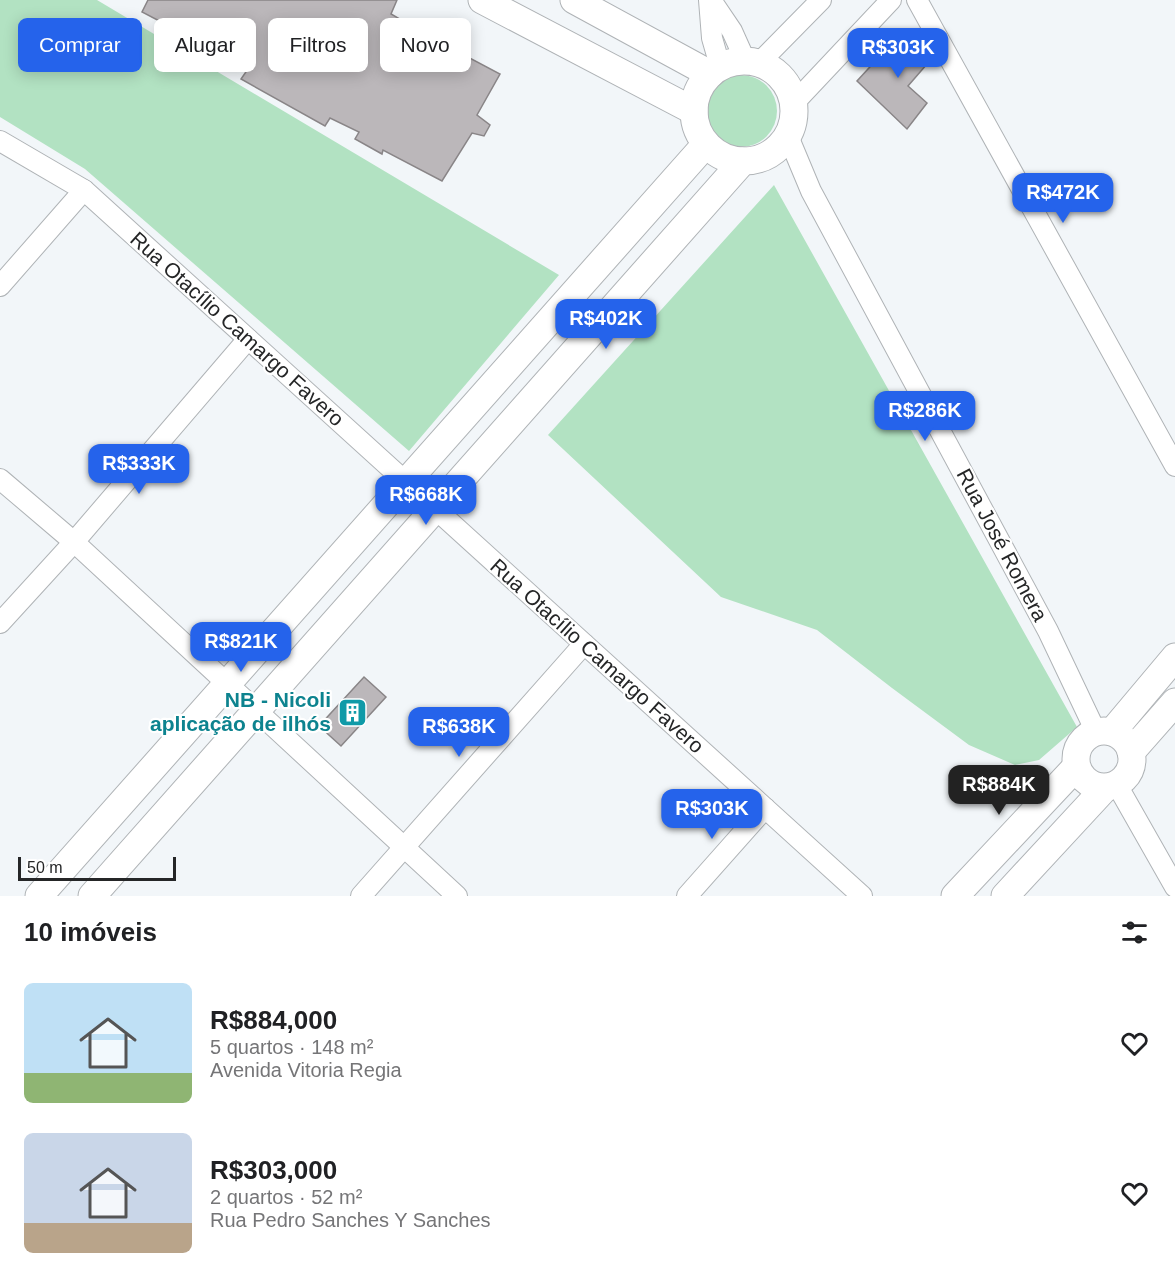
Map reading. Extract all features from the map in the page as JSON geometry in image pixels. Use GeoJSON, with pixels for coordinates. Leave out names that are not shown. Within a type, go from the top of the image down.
{"type":"FeatureCollection","features":[{"type":"Feature","properties":{"kind":"street"},"geometry":{"type":"LineString","coordinates":[[482,0],[694,111]]}},
{"type":"Feature","properties":{"kind":"street"},"geometry":{"type":"LineString","coordinates":[[574,0],[733,66],[773,69],[783,79],[794,103],[792,126],[780,147],[769,155],[757,160],[743,161],[717,153],[706,144],[695,122],[694,111],[698,91],[733,66],[821,0]]}},
{"type":"Feature","properties":{"kind":"street"},"geometry":{"type":"LineString","coordinates":[[710,0],[732,31],[733,66]]}},
{"type":"Feature","properties":{"kind":"street"},"geometry":{"type":"LineString","coordinates":[[794,103],[891,0]]}},
{"type":"Feature","properties":{"kind":"street"},"geometry":{"type":"LineString","coordinates":[[917,0],[1175,466]]}},
{"type":"Feature","properties":{"kind":"street","name":"Rua José Romera"},"geometry":{"type":"LineString","coordinates":[[788,136],[811,191],[1104,732]]}},
{"type":"Feature","properties":{"kind":"street","name":"Rua Otacílio Camargo Favero"},"geometry":{"type":"LineString","coordinates":[[0,141],[84,190],[862,896]]}},
{"type":"Feature","properties":{"kind":"street"},"geometry":{"type":"LineString","coordinates":[[39,896],[706,144]]}},
{"type":"Feature","properties":{"kind":"street"},"geometry":{"type":"LineString","coordinates":[[92,896],[743,161]]}},
{"type":"Feature","properties":{"kind":"street"},"geometry":{"type":"LineString","coordinates":[[0,286],[84,190]]}},
{"type":"Feature","properties":{"kind":"street"},"geometry":{"type":"LineString","coordinates":[[0,623],[74,542],[248,339]]}},
{"type":"Feature","properties":{"kind":"street"},"geometry":{"type":"LineString","coordinates":[[0,479],[74,542],[403,849],[457,896]]}},
{"type":"Feature","properties":{"kind":"street"},"geometry":{"type":"LineString","coordinates":[[361,896],[584,644]]}},
{"type":"Feature","properties":{"kind":"street"},"geometry":{"type":"LineString","coordinates":[[1111,786],[1092,785],[1082,777],[1076,767],[1076,752],[1083,739],[1104,732],[1175,657]]}},
{"type":"Feature","properties":{"kind":"street"},"geometry":{"type":"LineString","coordinates":[[1131,752],[1175,702]]}},
{"type":"Feature","properties":{"kind":"street"},"geometry":{"type":"LineString","coordinates":[[1005,896],[1111,786],[1127,776],[1132,764],[1131,752],[1125,741],[1104,732]]}},
{"type":"Feature","properties":{"kind":"street"},"geometry":{"type":"LineString","coordinates":[[954,896],[1076,767]]}},
{"type":"Feature","properties":{"kind":"street"},"geometry":{"type":"LineString","coordinates":[[1111,786],[1175,887]]}},
{"type":"Feature","properties":{"kind":"street"},"geometry":{"type":"LineString","coordinates":[[687,896],[765,808]]}},
{"type":"Feature","properties":{"kind":"green space"},"geometry":{"type":"Polygon","coordinates":[[[0,0],[97,0],[127,18],[18,18],[18,72],[142,72],[142,27],[154,34],[154,72],[218,72],[559,275],[409,451],[85,169],[0,117],[0,0]]]}},
{"type":"Feature","properties":{"kind":"green space"},"geometry":{"type":"Polygon","coordinates":[[[741,75],[761,81],[771,91],[777,111],[771,131],[761,141],[741,147],[721,141],[711,131],[705,111],[711,91],[721,81],[741,75]]]}},
{"type":"Feature","properties":{"kind":"green space"},"geometry":{"type":"Polygon","coordinates":[[[774,185],[1077,727],[1039,760],[1015,765],[969,745],[817,630],[721,597],[548,435],[774,185]]]}},
{"type":"Feature","properties":{"kind":"building"},"geometry":{"type":"Polygon","coordinates":[[[148,0],[397,0],[391,14],[398,18],[380,18],[380,72],[471,72],[471,59],[500,74],[477,115],[490,125],[484,136],[472,133],[442,181],[383,150],[382,154],[355,139],[359,132],[330,118],[325,126],[241,79],[246,72],[256,72],[256,18],[154,18],[142,12],[148,0]]]}},
{"type":"Feature","properties":{"kind":"building"},"geometry":{"type":"Polygon","coordinates":[[[906,39],[924,40],[934,56],[908,86],[927,103],[907,129],[857,81],[891,44],[906,39]]]}},
{"type":"Feature","properties":{"kind":"building","name":"NB - Nicoli aplicação de ilhós"},"geometry":{"type":"Polygon","coordinates":[[[364,677],[386,697],[341,746],[319,726],[364,677]]]}},
{"type":"Feature","properties":{"kind":"place","name":"NB - Nicoli aplicação de ilhós"},"geometry":{"type":"Point","coordinates":[352,712]}}]}
